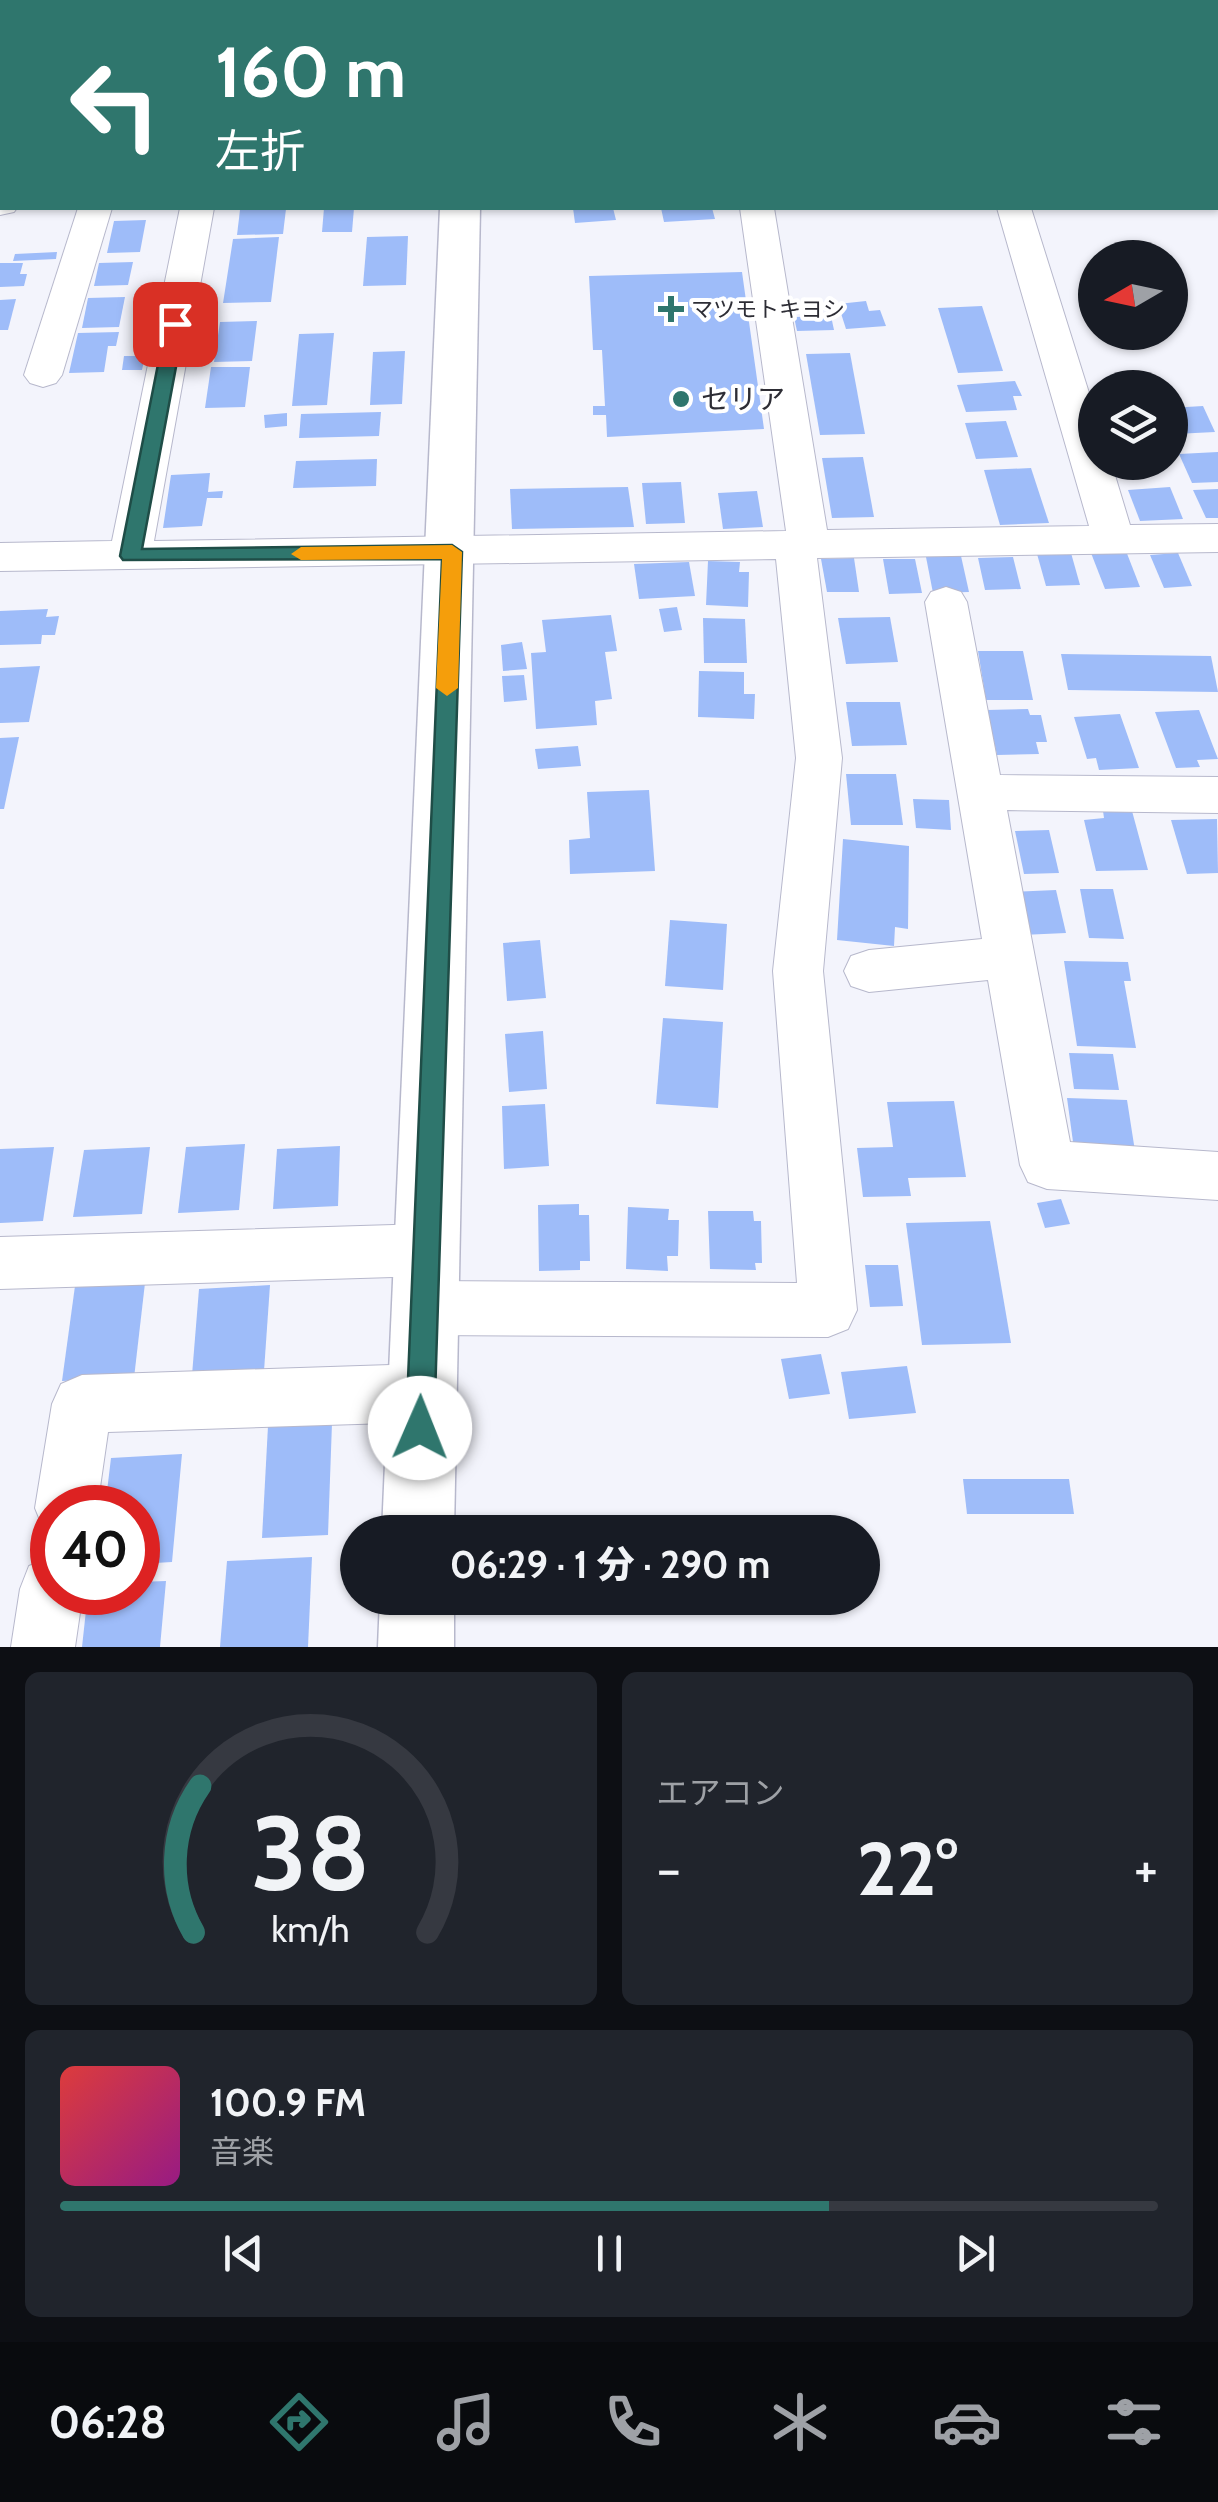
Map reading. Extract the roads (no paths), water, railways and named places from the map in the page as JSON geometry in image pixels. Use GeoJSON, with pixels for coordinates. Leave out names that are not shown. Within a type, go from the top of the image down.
{"type":"FeatureCollection","features":[{"type":"Feature","properties":{"kind":"street"},"geometry":{"type":"LineString","coordinates":[[44,374],[93,210]]}},
{"type":"Feature","properties":{"kind":"street"},"geometry":{"type":"LineString","coordinates":[[130,556],[197,210]]}},
{"type":"Feature","properties":{"kind":"street"},"geometry":{"type":"LineString","coordinates":[[418,1515],[460,210]]}},
{"type":"Feature","properties":{"kind":"street"},"geometry":{"type":"LineString","coordinates":[[424,1308],[828,1310],[798,971],[819,758],[802,545],[757,210]]}},
{"type":"Feature","properties":{"kind":"street"},"geometry":{"type":"LineString","coordinates":[[1015,210],[1114,540]]}},
{"type":"Feature","properties":{"kind":"street"},"geometry":{"type":"LineString","coordinates":[[0,558],[1218,538]]}},
{"type":"Feature","properties":{"kind":"street"},"geometry":{"type":"LineString","coordinates":[[946,602],[1046,1165],[1218,1176]]}},
{"type":"Feature","properties":{"kind":"street"},"geometry":{"type":"LineString","coordinates":[[981,792],[1218,796]]}},
{"type":"Feature","properties":{"kind":"street"},"geometry":{"type":"LineString","coordinates":[[870,972],[1010,957]]}},
{"type":"Feature","properties":{"kind":"street"},"geometry":{"type":"LineString","coordinates":[[0,1263],[426,1250]]}},
{"type":"Feature","properties":{"kind":"street"},"geometry":{"type":"LineString","coordinates":[[70,1485],[82,1404],[421,1393]]}},
{"type":"Feature","properties":{"kind":"street"},"geometry":{"type":"LineString","coordinates":[[43,1647],[48,1615]]}},
{"type":"Feature","properties":{"kind":"street"},"geometry":{"type":"LineString","coordinates":[[416,1647],[417,1615]]}},
{"type":"Feature","properties":{"kind":"place","name":"マツモトキヨシ"},"geometry":{"type":"Point","coordinates":[671,309]}},
{"type":"Feature","properties":{"kind":"place","name":"セリア"},"geometry":{"type":"Point","coordinates":[681,399]}}]}
